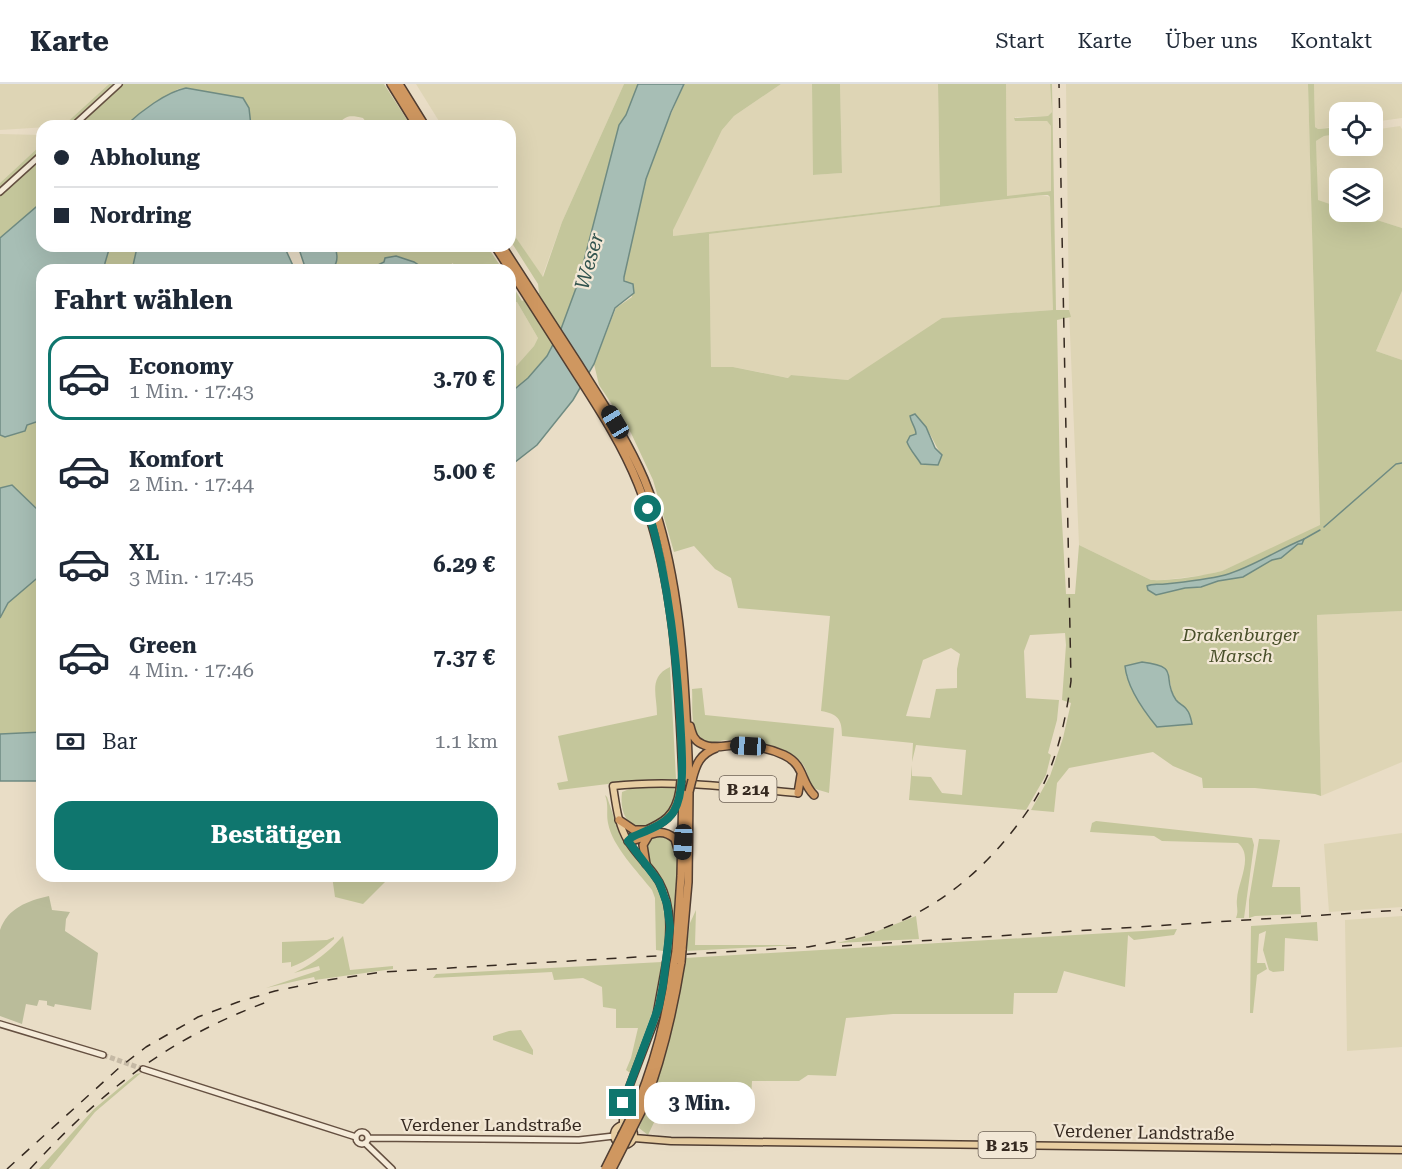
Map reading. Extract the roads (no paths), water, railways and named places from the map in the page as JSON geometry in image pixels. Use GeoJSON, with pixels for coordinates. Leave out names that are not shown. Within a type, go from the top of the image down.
{"type":"FeatureCollection","features":[{"type":"Feature","properties":{"kind":"highway"},"geometry":{"type":"LineString","coordinates":[[391,84],[413,120]]}},
{"type":"Feature","properties":{"kind":"highway"},"geometry":{"type":"LineString","coordinates":[[399,84],[421,120]]}},
{"type":"Feature","properties":{"kind":"highway"},"geometry":{"type":"LineString","coordinates":[[516,271],[616,438],[648,509],[659,549],[685,720],[686,780],[681,876],[667,1035],[658,1067],[608,1169]]}},
{"type":"Feature","properties":{"kind":"highway"},"geometry":{"type":"LineString","coordinates":[[516,275],[528,292]]}},
{"type":"Feature","properties":{"kind":"highway","name":"B 214"},"geometry":{"type":"LineString","coordinates":[[528,292],[617,427],[644,481],[654,507],[667,556],[676,610],[686,700],[685,720],[693,736],[699,743],[706,746],[748,746],[774,751],[795,762],[814,795]]}},
{"type":"Feature","properties":{"kind":"highway"},"geometry":{"type":"LineString","coordinates":[[685,720],[682,771],[686,780]]}},
{"type":"Feature","properties":{"kind":"highway"},"geometry":{"type":"LineString","coordinates":[[628,841],[636,840],[670,817],[684,790],[686,780],[701,756],[725,746]]}},
{"type":"Feature","properties":{"kind":"highway","name":"B 214"},"geometry":{"type":"LineString","coordinates":[[798,793],[802,773]]}},
{"type":"Feature","properties":{"kind":"highway"},"geometry":{"type":"LineString","coordinates":[[675,951],[688,882],[684,790]]}},
{"type":"Feature","properties":{"kind":"highway"},"geometry":{"type":"LineString","coordinates":[[619,820],[634,830],[664,832],[675,839],[679,849],[681,876]]}},
{"type":"Feature","properties":{"kind":"highway"},"geometry":{"type":"LineString","coordinates":[[646,864],[643,845],[648,832]]}},
{"type":"Feature","properties":{"kind":"main road"},"geometry":{"type":"LineString","coordinates":[[80,120],[119,84]]}},
{"type":"Feature","properties":{"kind":"main road"},"geometry":{"type":"LineString","coordinates":[[0,192],[36,159]]}},
{"type":"Feature","properties":{"kind":"main road","name":"B 214"},"geometry":{"type":"LineString","coordinates":[[623,1125],[623,1103],[656,1017],[674,963],[675,951],[667,904],[659,882],[628,841],[619,820],[613,786],[666,783],[798,793]]}},
{"type":"Feature","properties":{"kind":"main road"},"geometry":{"type":"LineString","coordinates":[[0,1024],[103,1055]]}},
{"type":"Feature","properties":{"kind":"main road"},"geometry":{"type":"LineString","coordinates":[[143,1069],[356,1137],[358,1143],[367,1141],[392,1169]]}},
{"type":"Feature","properties":{"kind":"main road"},"geometry":{"type":"LineString","coordinates":[[608,1169],[622,1145],[630,1143],[634,1138],[632,1129],[623,1125],[618,1128],[614,1136],[616,1141],[622,1145]]}},
{"type":"Feature","properties":{"kind":"main road","name":"Verdener Landstraße"},"geometry":{"type":"LineString","coordinates":[[356,1137],[358,1133],[363,1132],[367,1141],[579,1140],[614,1136]]}},
{"type":"Feature","properties":{"kind":"main road","name":"Verdener Landstraße"},"geometry":{"type":"LineString","coordinates":[[634,1138],[694,1142],[1402,1150]]}},
{"type":"Feature","properties":{"kind":"water","name":"Weser"},"geometry":{"type":"Polygon","coordinates":[[[638,84],[684,84],[646,179],[624,277],[624,281],[633,284],[634,293],[615,308],[594,364],[573,400],[537,445],[516,461],[516,388],[547,356],[561,329],[579,280],[619,125],[626,115],[638,84]]]}},
{"type":"Feature","properties":{"kind":"water"},"geometry":{"type":"Polygon","coordinates":[[[186,88],[243,98],[249,108],[250,120],[132,120],[162,98],[186,88]]]}},
{"type":"Feature","properties":{"kind":"water"},"geometry":{"type":"Polygon","coordinates":[[[36,207],[36,252],[108,252],[105,264],[36,264],[36,422],[27,425],[25,431],[5,437],[0,435],[0,238],[36,207]]]}},
{"type":"Feature","properties":{"kind":"water"},"geometry":{"type":"Polygon","coordinates":[[[136,252],[287,252],[292,264],[133,264],[136,252]]]}},
{"type":"Feature","properties":{"kind":"water"},"geometry":{"type":"Polygon","coordinates":[[[300,252],[336,252],[336,264],[304,264],[300,252]]]}},
{"type":"Feature","properties":{"kind":"water"},"geometry":{"type":"Polygon","coordinates":[[[396,256],[417,264],[380,264],[385,258],[396,256]]]}},
{"type":"Feature","properties":{"kind":"water"},"geometry":{"type":"Polygon","coordinates":[[[915,414],[926,427],[935,448],[942,455],[938,465],[921,464],[908,445],[910,436],[916,434],[910,416],[915,414]]]}},
{"type":"Feature","properties":{"kind":"water"},"geometry":{"type":"Polygon","coordinates":[[[12,485],[36,508],[36,579],[8,603],[0,618],[0,488],[12,485]]]}},
{"type":"Feature","properties":{"kind":"water"},"geometry":{"type":"Polygon","coordinates":[[[1304,539],[1302,544],[1298,544],[1281,558],[1272,560],[1243,577],[1156,595],[1148,590],[1147,586],[1151,585],[1202,580],[1235,572],[1304,539]]]}},
{"type":"Feature","properties":{"kind":"water"},"geometry":{"type":"Polygon","coordinates":[[[1142,662],[1155,664],[1167,670],[1172,692],[1176,700],[1188,711],[1192,724],[1157,727],[1136,698],[1126,674],[1125,666],[1142,662]]]}},
{"type":"Feature","properties":{"kind":"water"},"geometry":{"type":"Polygon","coordinates":[[[36,732],[36,781],[0,781],[0,734],[36,732]]]}},
{"type":"Feature","properties":{"kind":"waterway"},"geometry":{"type":"LineString","coordinates":[[1324,527],[1396,464],[1402,463]]}},
{"type":"Feature","properties":{"kind":"waterway"},"geometry":{"type":"LineString","coordinates":[[1304,539],[1320,530]]}},
{"type":"Feature","properties":{"kind":"tunnel"},"geometry":{"type":"LineString","coordinates":[[103,1055],[143,1069]]}},
{"type":"Feature","properties":{"kind":"railway"},"geometry":{"type":"LineString","coordinates":[[7,1169],[120,1067],[146,1047],[198,1017],[238,1002],[275,991],[382,972],[808,947],[870,933],[913,915],[951,892],[984,863],[1020,821],[1043,785],[1060,737],[1071,681],[1059,84]]}},
{"type":"Feature","properties":{"kind":"railway"},"geometry":{"type":"LineString","coordinates":[[842,946],[1402,910]]}},
{"type":"Feature","properties":{"kind":"railway"},"geometry":{"type":"LineString","coordinates":[[30,1169],[83,1115],[138,1070],[198,1033],[267,1002]]}},
{"type":"Feature","properties":{"kind":"park label","name":"Drakenburger Marsch"},"geometry":{"type":"Point","coordinates":[1241,644]}}]}
